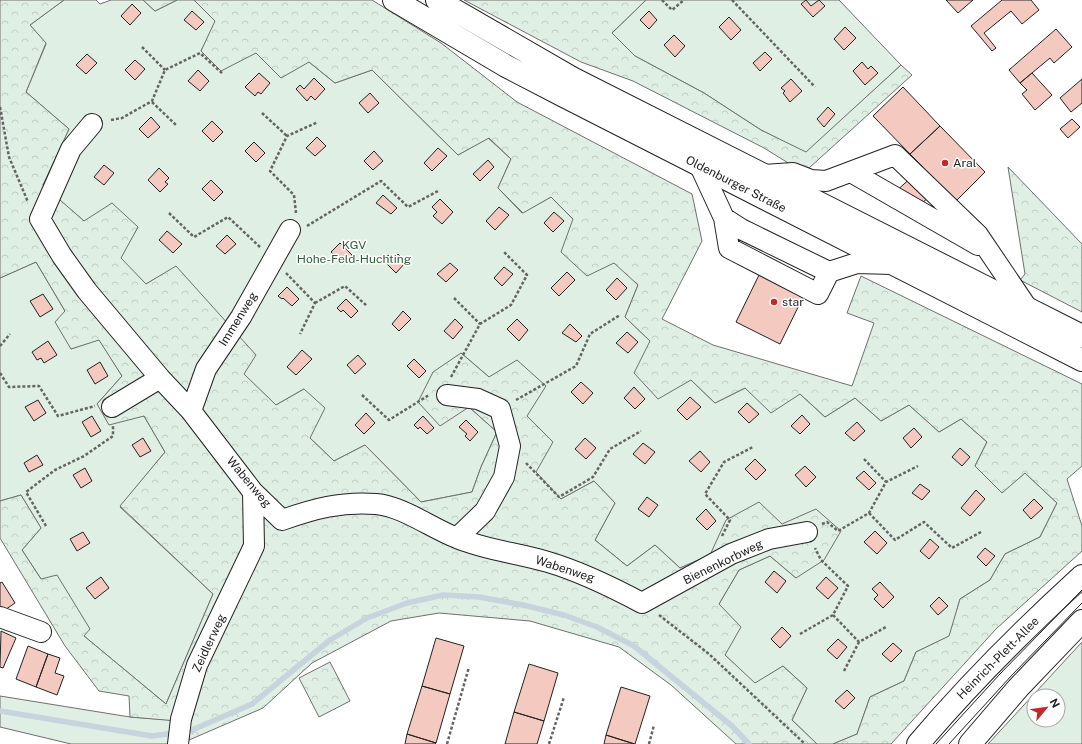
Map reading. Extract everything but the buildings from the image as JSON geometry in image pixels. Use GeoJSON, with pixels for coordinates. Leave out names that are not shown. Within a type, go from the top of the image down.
{"type":"FeatureCollection","features":[{"type":"Feature","properties":{"kind":"main road","name":"Oldenburger Straße"},"geometry":{"type":"LineString","coordinates":[[394,0],[506,66],[1082,360]]}},
{"type":"Feature","properties":{"kind":"main road","name":"Oldenburger Straße"},"geometry":{"type":"LineString","coordinates":[[437,0],[572,78],[1082,336]]}},
{"type":"Feature","properties":{"kind":"main road","name":"Heinrich-Plett-Allee"},"geometry":{"type":"LineString","coordinates":[[918,744],[947,709],[1012,642],[1082,576]]}},
{"type":"Feature","properties":{"kind":"main road"},"geometry":{"type":"LineString","coordinates":[[970,744],[1018,688],[1082,622]]}},
{"type":"Feature","properties":{"kind":"street"},"geometry":{"type":"LineString","coordinates":[[40,219],[71,149],[92,124]]}},
{"type":"Feature","properties":{"kind":"street"},"geometry":{"type":"LineString","coordinates":[[764,175],[793,173],[811,180],[826,181],[895,156],[978,235],[1028,309]]}},
{"type":"Feature","properties":{"kind":"street"},"geometry":{"type":"LineString","coordinates":[[700,166],[724,218],[729,248],[811,291],[818,294],[829,272],[857,264],[892,264]]}},
{"type":"Feature","properties":{"kind":"street"},"geometry":{"type":"LineString","coordinates":[[852,172],[990,252]]}},
{"type":"Feature","properties":{"kind":"street","name":"Wabenweg"},"geometry":{"type":"LineString","coordinates":[[40,219],[62,256],[87,291],[160,378],[191,411],[253,492],[282,520],[315,508],[348,503],[378,504],[411,515],[457,538],[548,562],[599,580],[642,604]]}},
{"type":"Feature","properties":{"kind":"street","name":"Immenweg"},"geometry":{"type":"LineString","coordinates":[[191,411],[206,369],[241,317],[290,230]]}},
{"type":"Feature","properties":{"kind":"street"},"geometry":{"type":"LineString","coordinates":[[112,407],[160,378]]}},
{"type":"Feature","properties":{"kind":"street"},"geometry":{"type":"LineString","coordinates":[[447,395],[478,399],[500,409],[510,446],[504,477],[485,511],[457,538]]}},
{"type":"Feature","properties":{"kind":"street","name":"Zeidlerweg"},"geometry":{"type":"LineString","coordinates":[[253,492],[254,546]]}},
{"type":"Feature","properties":{"kind":"street","name":"Zeidlerweg"},"geometry":{"type":"LineString","coordinates":[[178,744],[181,719],[197,665],[254,546],[282,520]]}},
{"type":"Feature","properties":{"kind":"street","name":"Bienenkorbweg"},"geometry":{"type":"LineString","coordinates":[[642,604],[725,558],[769,539],[807,532]]}},
{"type":"Feature","properties":{"kind":"street"},"geometry":{"type":"LineString","coordinates":[[0,617],[40,632]]}},
{"type":"Feature","properties":{"kind":"path"},"geometry":{"type":"LineString","coordinates":[[662,0],[672,10],[684,0]]}},
{"type":"Feature","properties":{"kind":"path"},"geometry":{"type":"LineString","coordinates":[[732,0],[815,87]]}},
{"type":"Feature","properties":{"kind":"path"},"geometry":{"type":"LineString","coordinates":[[142,47],[165,70]]}},
{"type":"Feature","properties":{"kind":"path"},"geometry":{"type":"LineString","coordinates":[[92,124],[122,118],[152,101],[165,70],[200,53],[223,74]]}},
{"type":"Feature","properties":{"kind":"path"},"geometry":{"type":"LineString","coordinates":[[152,101],[176,125]]}},
{"type":"Feature","properties":{"kind":"path"},"geometry":{"type":"LineString","coordinates":[[0,107],[9,157],[26,201],[40,219]]}},
{"type":"Feature","properties":{"kind":"path"},"geometry":{"type":"LineString","coordinates":[[262,113],[286,136]]}},
{"type":"Feature","properties":{"kind":"path"},"geometry":{"type":"LineString","coordinates":[[290,230],[296,217],[294,195],[270,171],[286,136],[318,122]]}},
{"type":"Feature","properties":{"kind":"path"},"geometry":{"type":"LineString","coordinates":[[290,230],[306,227],[381,181],[408,207],[438,191]]}},
{"type":"Feature","properties":{"kind":"path"},"geometry":{"type":"LineString","coordinates":[[169,213],[194,236],[228,216],[274,260],[315,303]]}},
{"type":"Feature","properties":{"kind":"path"},"geometry":{"type":"LineString","coordinates":[[362,395],[389,420],[431,394],[447,395],[450,380],[480,324],[511,304],[527,275],[502,251]]}},
{"type":"Feature","properties":{"kind":"path"},"geometry":{"type":"LineString","coordinates":[[300,334],[315,303],[345,286],[367,306]]}},
{"type":"Feature","properties":{"kind":"path"},"geometry":{"type":"LineString","coordinates":[[454,298],[480,324]]}},
{"type":"Feature","properties":{"kind":"path"},"geometry":{"type":"LineString","coordinates":[[500,409],[576,366],[590,334],[620,315]]}},
{"type":"Feature","properties":{"kind":"path"},"geometry":{"type":"LineString","coordinates":[[0,346],[10,334]]}},
{"type":"Feature","properties":{"kind":"path"},"geometry":{"type":"LineString","coordinates":[[0,373],[9,387],[39,386],[58,416],[93,406],[112,407],[113,436],[84,456],[55,470],[26,492],[46,526]]}},
{"type":"Feature","properties":{"kind":"path"},"geometry":{"type":"LineString","coordinates":[[510,446],[559,497],[593,477],[610,449],[641,431]]}},
{"type":"Feature","properties":{"kind":"path"},"geometry":{"type":"LineString","coordinates":[[725,558],[716,550],[730,520],[705,494],[724,462],[753,447]]}},
{"type":"Feature","properties":{"kind":"path"},"geometry":{"type":"LineString","coordinates":[[864,459],[886,482]]}},
{"type":"Feature","properties":{"kind":"path"},"geometry":{"type":"LineString","coordinates":[[800,634],[833,615],[848,586],[821,560],[807,532],[827,522],[838,531],[868,513],[886,482],[918,466]]}},
{"type":"Feature","properties":{"kind":"path"},"geometry":{"type":"LineString","coordinates":[[868,513],[895,540],[924,522],[952,548],[980,532]]}},
{"type":"Feature","properties":{"kind":"path"},"geometry":{"type":"LineString","coordinates":[[642,604],[709,654],[805,744]]}},
{"type":"Feature","properties":{"kind":"path"},"geometry":{"type":"LineString","coordinates":[[833,615],[859,642]]}},
{"type":"Feature","properties":{"kind":"path"},"geometry":{"type":"LineString","coordinates":[[844,671],[859,642],[886,627]]}},
{"type":"Feature","properties":{"kind":"path"},"geometry":{"type":"LineString","coordinates":[[447,744],[469,667]]}},
{"type":"Feature","properties":{"kind":"path"},"geometry":{"type":"LineString","coordinates":[[549,744],[564,697]]}},
{"type":"Feature","properties":{"kind":"path"},"geometry":{"type":"LineString","coordinates":[[648,744],[654,725]]}},
{"type":"Feature","properties":{"kind":"green space"},"geometry":{"type":"Polygon","coordinates":[[[0,0],[64,0],[30,25],[46,43],[26,92],[69,129],[43,185],[84,221],[112,203],[138,227],[121,258],[146,284],[176,266],[256,355],[244,374],[276,405],[304,389],[325,408],[310,438],[334,461],[365,445],[421,502],[472,492],[481,467],[497,432],[469,407],[440,426],[418,402],[433,372],[461,353],[489,377],[517,360],[546,386],[527,416],[553,442],[536,472],[561,499],[594,481],[615,503],[595,540],[627,566],[655,545],[680,568],[710,555],[726,520],[759,502],[782,524],[816,509],[841,531],[824,560],[796,578],[770,556],[739,570],[719,604],[741,627],[725,655],[755,683],[783,666],[807,688],[792,720],[817,744],[736,744],[671,685],[619,647],[530,621],[439,613],[391,621],[312,663],[263,708],[189,740],[189,722],[130,717],[129,696],[99,691],[65,646],[0,538],[0,501],[21,495],[41,528],[22,550],[41,579],[57,575],[90,629],[84,636],[166,704],[213,594],[120,506],[165,452],[144,416],[109,425],[97,404],[122,376],[99,340],[71,349],[55,322],[65,311],[36,262],[0,278],[0,0]]]}},
{"type":"Feature","properties":{"kind":"green space","name":"KGV Hohe-Feld-Huchting"},"geometry":{"type":"Polygon","coordinates":[[[64,0],[96,0],[100,4],[111,0],[143,0],[155,11],[177,0],[194,0],[216,21],[201,51],[256,53],[309,62],[335,83],[372,70],[458,155],[488,138],[511,159],[498,188],[522,213],[551,197],[638,285],[625,317],[715,403],[745,388],[800,394],[825,417],[855,398],[881,421],[909,405],[939,432],[961,419],[987,442],[975,466],[1002,492],[1025,473],[1057,503],[1040,537],[1005,554],[990,580],[960,599],[950,636],[916,652],[904,681],[870,697],[857,734],[833,744],[817,744],[792,720],[807,688],[783,666],[755,684],[725,655],[719,604],[739,570],[770,556],[796,578],[782,524],[680,568],[655,545],[627,566],[595,540],[615,503],[594,481],[561,499],[535,472],[489,377],[461,353],[469,407],[497,432],[481,467],[472,492],[421,502],[365,445],[334,461],[310,438],[304,389],[276,405],[243,374],[176,267],[146,284],[120,258],[138,227],[84,221],[42,185],[69,129],[26,92],[46,44],[30,25],[64,0]]]}},
{"type":"Feature","properties":{"kind":"green space"},"geometry":{"type":"Polygon","coordinates":[[[143,0],[177,0],[155,11],[143,0]]]}},
{"type":"Feature","properties":{"kind":"green space"},"geometry":{"type":"Polygon","coordinates":[[[194,0],[372,0],[441,43],[517,102],[692,194],[702,241],[662,319],[713,345],[852,386],[874,323],[847,313],[861,276],[1082,384],[1082,466],[1067,479],[1082,526],[1082,551],[996,629],[891,744],[833,744],[857,734],[870,697],[904,681],[916,652],[949,636],[960,599],[990,580],[1005,554],[1040,537],[1057,503],[1025,473],[1002,493],[975,466],[987,442],[961,419],[939,432],[909,405],[881,421],[855,398],[825,417],[800,394],[771,413],[745,388],[715,403],[691,380],[658,399],[634,373],[650,341],[625,317],[638,285],[614,263],[587,276],[561,252],[573,219],[551,197],[523,213],[498,188],[511,159],[489,138],[458,155],[372,70],[335,83],[309,62],[281,78],[256,53],[221,71],[201,51],[215,21],[194,0]]]}},
{"type":"Feature","properties":{"kind":"green space"},"geometry":{"type":"Polygon","coordinates":[[[464,0],[646,0],[612,33],[635,56],[704,93],[761,130],[806,152],[901,65],[912,75],[809,168],[798,169],[764,148],[633,81],[581,62],[464,0]]]}},
{"type":"Feature","properties":{"kind":"green space"},"geometry":{"type":"Polygon","coordinates":[[[646,0],[839,0],[901,65],[806,153],[761,130],[704,93],[635,56],[612,33],[646,0]]]}},
{"type":"Feature","properties":{"kind":"green space"},"geometry":{"type":"Polygon","coordinates":[[[1008,167],[1082,244],[1082,312],[1020,280],[1025,274],[1008,167]]]}},
{"type":"Feature","properties":{"kind":"green space"},"geometry":{"type":"Polygon","coordinates":[[[36,262],[65,311],[71,349],[99,339],[122,376],[97,404],[144,416],[165,452],[120,507],[213,594],[166,704],[84,636],[41,579],[22,550],[41,528],[21,495],[0,501],[0,278],[36,262]]]}},
{"type":"Feature","properties":{"kind":"green space"},"geometry":{"type":"Polygon","coordinates":[[[1082,642],[1082,744],[988,744],[1026,703],[1026,728],[1066,728],[1066,688],[1040,688],[1082,642]]]}},
{"type":"Feature","properties":{"kind":"green space"},"geometry":{"type":"Polygon","coordinates":[[[330,662],[350,701],[319,717],[299,678],[330,662]]]}},
{"type":"Feature","properties":{"kind":"green space"},"geometry":{"type":"Polygon","coordinates":[[[0,696],[130,717],[172,720],[169,744],[71,744],[0,727],[0,696]]]}},
{"type":"Feature","properties":{"kind":"waterway"},"geometry":{"type":"LineString","coordinates":[[184,732],[252,704],[330,640],[367,618],[407,603],[443,595],[479,597],[523,605],[564,615],[597,627],[634,646],[732,726],[749,744]]}},
{"type":"Feature","properties":{"kind":"waterway"},"geometry":{"type":"LineString","coordinates":[[0,711],[152,736],[175,733]]}},
{"type":"Feature","properties":{"kind":"tram line"},"geometry":{"type":"LineString","coordinates":[[936,744],[999,675],[1082,590]]}},
{"type":"Feature","properties":{"kind":"tram line"},"geometry":{"type":"LineString","coordinates":[[949,744],[1012,675],[1082,603]]}},
{"type":"Feature","properties":{"kind":"place","name":"Aral"},"geometry":{"type":"Point","coordinates":[945,163]}},
{"type":"Feature","properties":{"kind":"place","name":"star"},"geometry":{"type":"Point","coordinates":[774,302]}}]}
